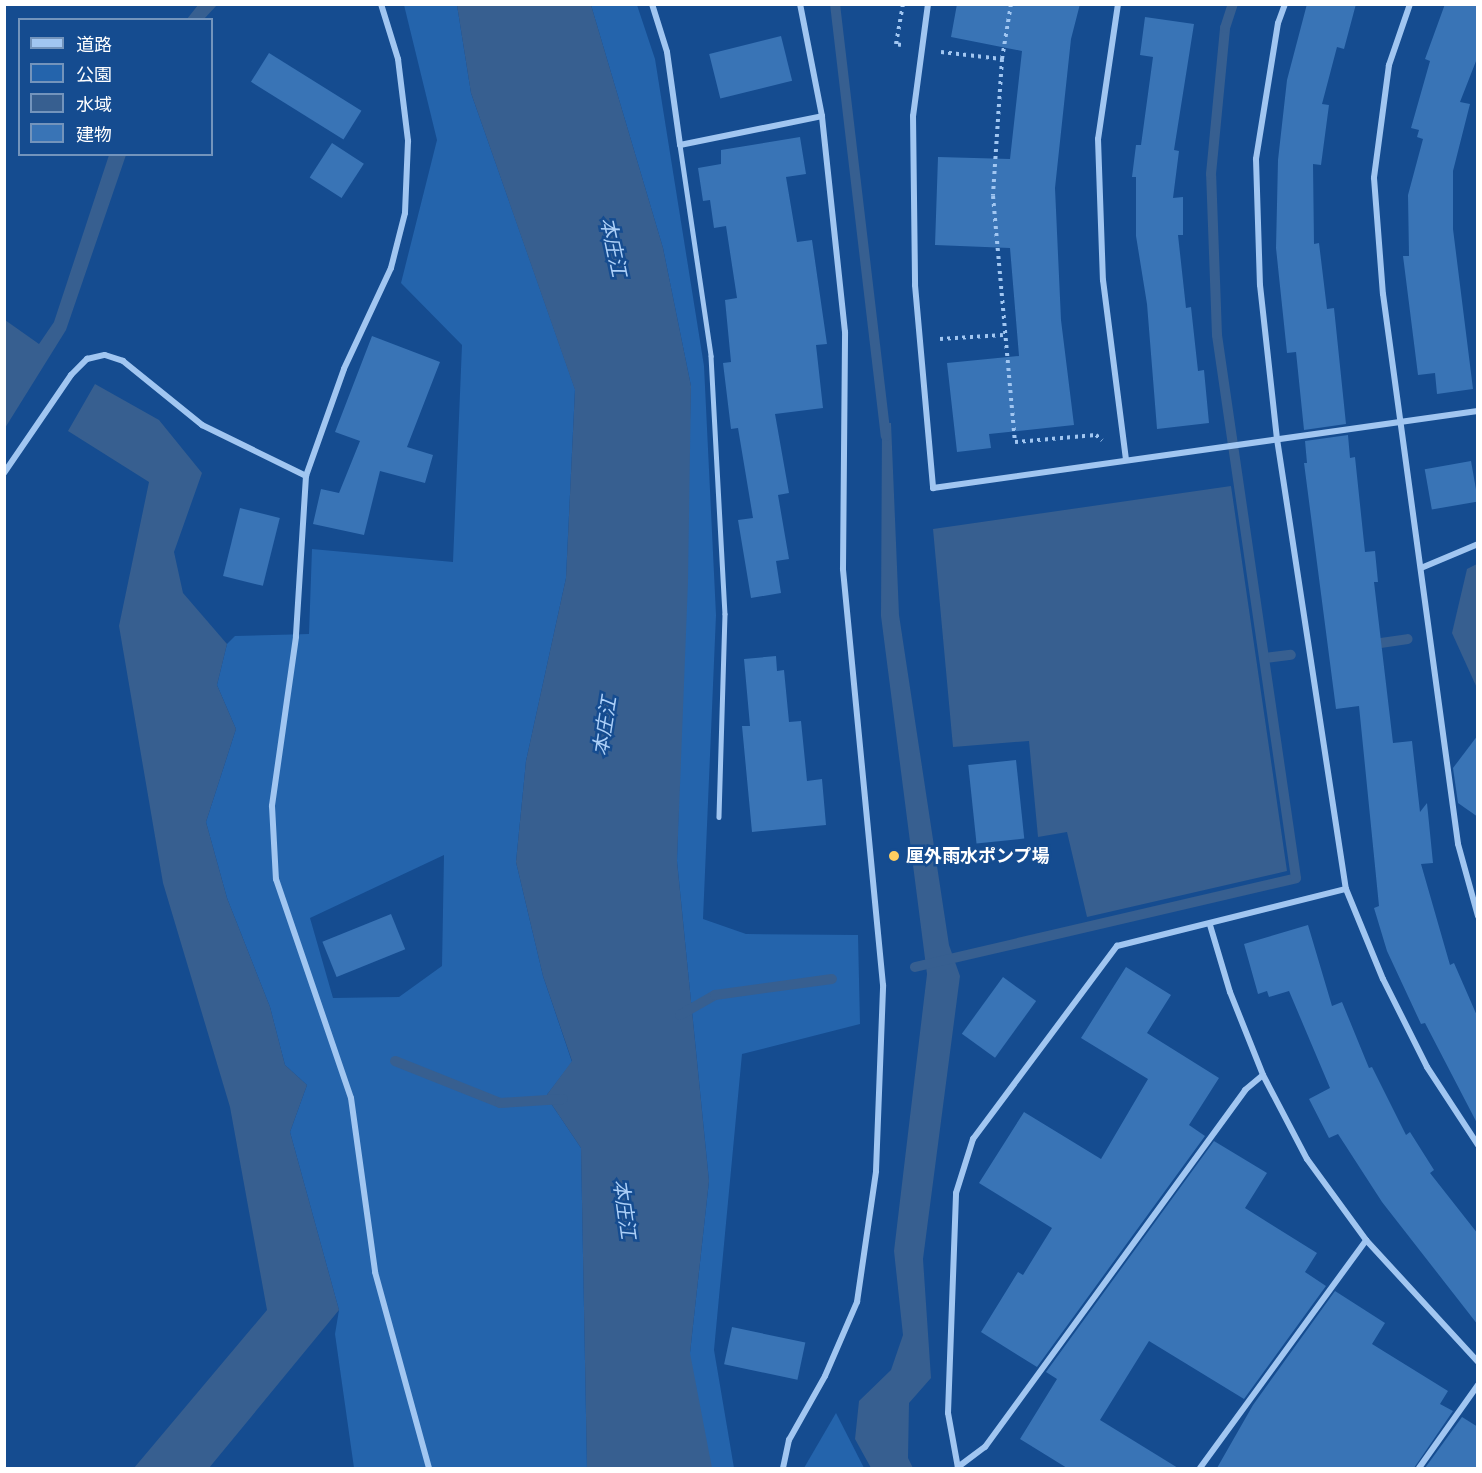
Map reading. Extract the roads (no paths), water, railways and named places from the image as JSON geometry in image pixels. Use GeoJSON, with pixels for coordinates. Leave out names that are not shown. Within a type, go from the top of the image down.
{"type":"FeatureCollection","features":[{"type":"Feature","properties":{"kind":"street"},"geometry":{"type":"LineString","coordinates":[[381,4],[398,59],[408,141],[405,213],[391,268],[344,369],[306,476],[296,637],[272,806],[276,879],[351,1098],[375,1272],[429,1468]]}},
{"type":"Feature","properties":{"kind":"street"},"geometry":{"type":"LineString","coordinates":[[652,4],[667,52],[680,145],[822,116]]}},
{"type":"Feature","properties":{"kind":"street"},"geometry":{"type":"LineString","coordinates":[[783,1468],[789,1440],[825,1376],[857,1302],[876,1171],[883,985],[843,569],[845,332],[822,116],[800,4]]}},
{"type":"Feature","properties":{"kind":"street"},"geometry":{"type":"LineString","coordinates":[[928,4],[912,116],[920,340],[933,488],[1478,411]]}},
{"type":"Feature","properties":{"kind":"street"},"geometry":{"type":"LineString","coordinates":[[1118,4],[1098,140],[1103,280],[1126,460]]}},
{"type":"Feature","properties":{"kind":"street"},"geometry":{"type":"LineString","coordinates":[[1285,4],[1278,23],[1256,159],[1260,285],[1277,439],[1346,889],[1383,979],[1427,1067],[1478,1145]]}},
{"type":"Feature","properties":{"kind":"street"},"geometry":{"type":"LineString","coordinates":[[1410,4],[1389,65],[1374,178],[1383,294],[1458,844],[1478,916]]}},
{"type":"Feature","properties":{"kind":"street"},"geometry":{"type":"LineString","coordinates":[[4,473],[71,375],[87,359],[105,355],[123,362],[202,425],[306,476]]}},
{"type":"Feature","properties":{"kind":"street"},"geometry":{"type":"LineString","coordinates":[[1420,568],[1478,544]]}},
{"type":"Feature","properties":{"kind":"street"},"geometry":{"type":"LineString","coordinates":[[1263,1075],[1245,1090],[985,1447],[958,1468],[948,1413],[956,1193],[973,1139],[1117,946],[1210,925],[1346,889]]}},
{"type":"Feature","properties":{"kind":"street"},"geometry":{"type":"LineString","coordinates":[[1210,925],[1230,992],[1263,1075],[1307,1159],[1366,1240],[1478,1362]]}},
{"type":"Feature","properties":{"kind":"street"},"geometry":{"type":"LineString","coordinates":[[1200,1468],[1366,1240]]}},
{"type":"Feature","properties":{"kind":"street"},"geometry":{"type":"LineString","coordinates":[[1419,1468],[1478,1385]]}},
{"type":"Feature","properties":{"kind":"lane"},"geometry":{"type":"LineString","coordinates":[[680,145],[711,356],[725,614],[719,817]]}},
{"type":"Feature","properties":{"kind":"water"},"geometry":{"type":"Polygon","coordinates":[[[198,4],[217,5],[205,18],[188,18],[198,4]]]}},
{"type":"Feature","properties":{"kind":"water","name":"本庄江"},"geometry":{"type":"Polygon","coordinates":[[[457,5],[591,5],[663,248],[691,386],[688,582],[677,861],[709,1181],[690,1353],[712,1468],[587,1468],[581,1148],[546,1096],[572,1061],[543,976],[516,862],[526,761],[566,578],[575,390],[471,93],[457,5]]]}},
{"type":"Feature","properties":{"kind":"water"},"geometry":{"type":"Polygon","coordinates":[[[109,156],[126,156],[66,330],[5,428],[5,320],[39,344],[54,322],[109,156]]]}},
{"type":"Feature","properties":{"kind":"water"},"geometry":{"type":"Polygon","coordinates":[[[95,384],[159,420],[202,473],[174,552],[183,593],[227,644],[217,685],[236,729],[206,822],[227,898],[270,1007],[285,1065],[307,1085],[290,1132],[339,1310],[209,1468],[134,1468],[267,1310],[230,1107],[163,883],[119,626],[149,482],[68,431],[95,384]]]}},
{"type":"Feature","properties":{"kind":"water"},"geometry":{"type":"Polygon","coordinates":[[[882,423],[891,423],[899,615],[949,945],[960,976],[923,1259],[931,1378],[909,1403],[908,1458],[913,1468],[871,1468],[855,1439],[859,1401],[891,1370],[903,1335],[894,1251],[927,974],[881,616],[882,423]]]}},
{"type":"Feature","properties":{"kind":"water"},"geometry":{"type":"Polygon","coordinates":[[[1231,486],[1287,871],[1087,917],[1067,832],[1038,837],[1029,741],[953,747],[933,529],[1231,486]]]}},
{"type":"Feature","properties":{"kind":"water"},"geometry":{"type":"Polygon","coordinates":[[[1477,564],[1477,688],[1452,633],[1467,569],[1477,564]]]}},
{"type":"Feature","properties":{"kind":"waterway"},"geometry":{"type":"LineString","coordinates":[[835,4],[886,436]]}},
{"type":"Feature","properties":{"kind":"waterway"},"geometry":{"type":"LineString","coordinates":[[915,967],[1296,878],[1217,335],[1211,174],[1225,28],[1233,4]]}},
{"type":"Feature","properties":{"kind":"waterway"},"geometry":{"type":"LineString","coordinates":[[1367,645],[1408,639]]}},
{"type":"Feature","properties":{"kind":"waterway"},"geometry":{"type":"LineString","coordinates":[[1265,658],[1291,655]]}},
{"type":"Feature","properties":{"kind":"waterway"},"geometry":{"type":"LineString","coordinates":[[680,1015],[715,995],[832,979]]}},
{"type":"Feature","properties":{"kind":"waterway"},"geometry":{"type":"LineString","coordinates":[[395,1061],[500,1103],[563,1099]]}},
{"type":"Feature","properties":{"kind":"place","name":"厘外雨水ポンプ場"},"geometry":{"type":"Point","coordinates":[894,856]}}]}
